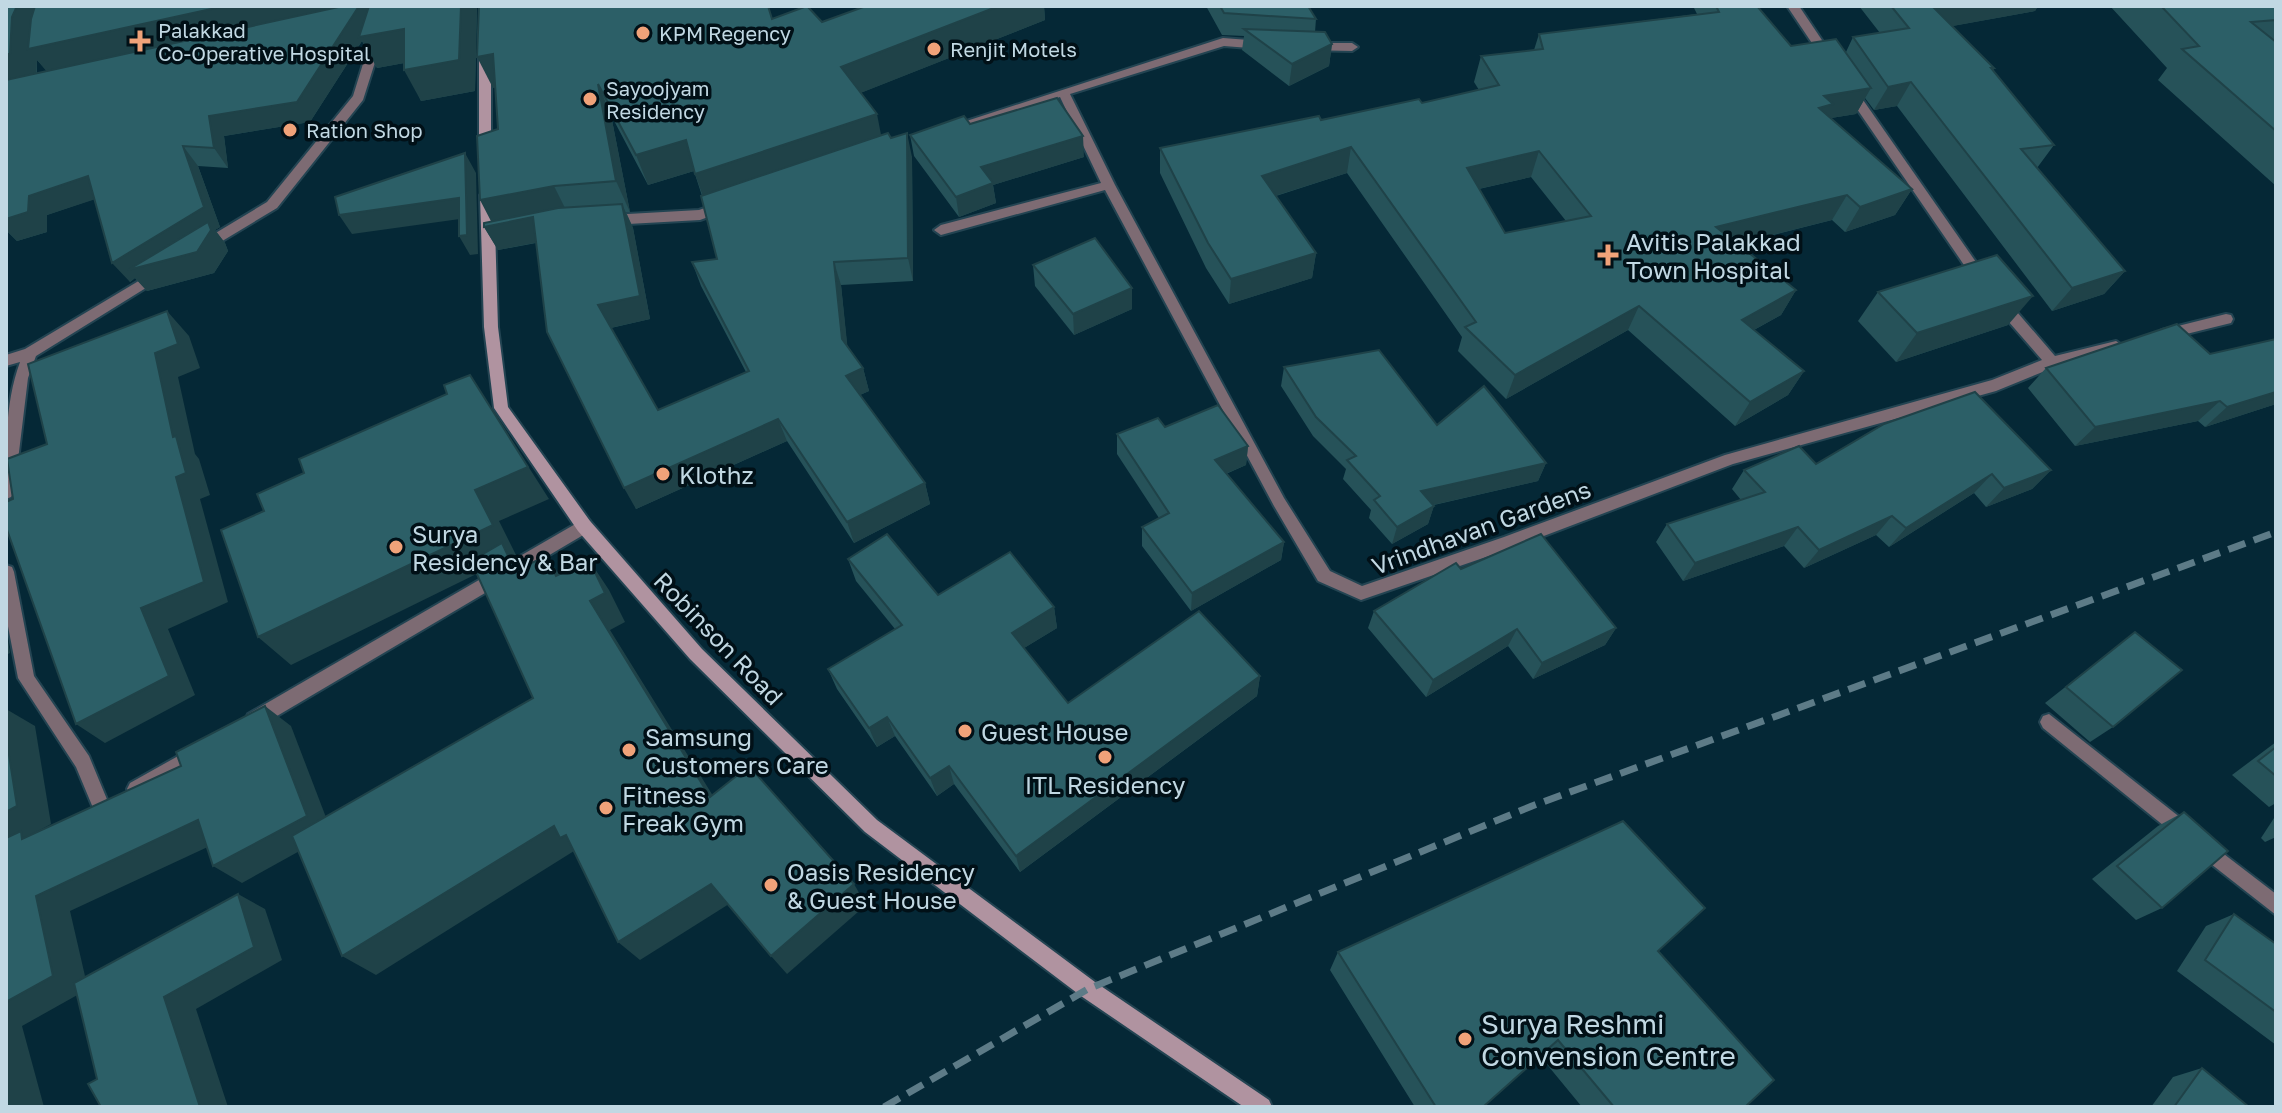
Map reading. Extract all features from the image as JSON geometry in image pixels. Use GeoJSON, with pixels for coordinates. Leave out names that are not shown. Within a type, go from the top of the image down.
{"type":"FeatureCollection","features":[{"type":"Feature","properties":{"kind":"street"},"geometry":{"type":"LineString","coordinates":[[1793,6],[1971,268],[2052,362]]}},
{"type":"Feature","properties":{"kind":"street"},"geometry":{"type":"LineString","coordinates":[[368,16],[390,10]]}},
{"type":"Feature","properties":{"kind":"street"},"geometry":{"type":"LineString","coordinates":[[192,254],[272,205],[359,97],[390,10]]}},
{"type":"Feature","properties":{"kind":"street","name":"Robinson Road"},"geometry":{"type":"LineString","coordinates":[[486,36],[483,126],[486,176],[496,238],[491,327],[501,408],[584,526],[696,654],[871,826],[1088,989],[1262,1107]]}},
{"type":"Feature","properties":{"kind":"street"},"geometry":{"type":"LineString","coordinates":[[933,136],[1223,42],[1282,47],[1352,47]]}},
{"type":"Feature","properties":{"kind":"street","name":"Vrindhavan Gardens"},"geometry":{"type":"LineString","coordinates":[[1063,92],[1109,185],[1279,502],[1324,576],[1361,593],[1509,542],[1730,459],[1996,385],[2052,362],[2124,344]]}},
{"type":"Feature","properties":{"kind":"street"},"geometry":{"type":"LineString","coordinates":[[941,230],[1109,185]]}},
{"type":"Feature","properties":{"kind":"street"},"geometry":{"type":"LineString","coordinates":[[599,221],[700,215],[744,200]]}},
{"type":"Feature","properties":{"kind":"street"},"geometry":{"type":"LineString","coordinates":[[6,361],[30,353],[165,271]]}},
{"type":"Feature","properties":{"kind":"street"},"geometry":{"type":"LineString","coordinates":[[2153,337],[2226,319]]}},
{"type":"Feature","properties":{"kind":"street"},"geometry":{"type":"LineString","coordinates":[[6,493],[21,378],[30,353]]}},
{"type":"Feature","properties":{"kind":"street"},"geometry":{"type":"LineString","coordinates":[[239,728],[584,526]]}},
{"type":"Feature","properties":{"kind":"street"},"geometry":{"type":"LineString","coordinates":[[6,572],[26,678],[83,762],[95,813],[212,745]]}},
{"type":"Feature","properties":{"kind":"street"},"geometry":{"type":"LineString","coordinates":[[2049,722],[2276,906]]}},
{"type":"Feature","properties":{"kind":"building"},"geometry":{"type":"Polygon","coordinates":[[[6,6],[17,6],[12,17],[10,54],[6,54],[6,6]]]}},
{"type":"Feature","properties":{"kind":"building"},"geometry":{"type":"Polygon","coordinates":[[[35,6],[225,6],[28,49],[35,6]]]}},
{"type":"Feature","properties":{"kind":"building"},"geometry":{"type":"Polygon","coordinates":[[[343,6],[359,6],[297,102],[209,116],[214,148],[183,146],[204,207],[112,263],[88,176],[29,196],[28,212],[6,219],[6,80],[343,6]]]}},
{"type":"Feature","properties":{"kind":"building"},"geometry":{"type":"Polygon","coordinates":[[[369,6],[461,6],[459,60],[404,70],[404,29],[359,37],[369,6]]]}},
{"type":"Feature","properties":{"kind":"building"},"geometry":{"type":"Polygon","coordinates":[[[479,6],[768,6],[772,19],[807,6],[822,22],[866,6],[999,6],[841,67],[877,114],[695,174],[686,140],[636,155],[598,84],[616,181],[554,186],[480,200],[477,136],[498,129],[493,54],[477,57],[479,6]]]}},
{"type":"Feature","properties":{"kind":"building"},"geometry":{"type":"Polygon","coordinates":[[[1220,6],[1308,6],[1316,19],[1224,13],[1220,6]]]}},
{"type":"Feature","properties":{"kind":"building"},"geometry":{"type":"Polygon","coordinates":[[[1716,6],[1757,6],[1791,46],[1836,39],[1871,88],[1824,96],[1833,104],[1819,108],[1912,189],[1860,207],[1847,195],[1716,227],[1796,290],[1742,320],[1804,371],[1750,402],[1639,306],[1515,375],[1465,327],[1476,322],[1351,147],[1262,176],[1316,253],[1231,279],[1208,243],[1160,148],[1319,116],[1321,120],[1419,99],[1422,103],[1499,85],[1481,56],[1543,49],[1539,34],[1719,12],[1716,6]],[[1539,151],[1467,168],[1505,233],[1591,216],[1539,151]]]}},
{"type":"Feature","properties":{"kind":"building"},"geometry":{"type":"Polygon","coordinates":[[[1891,6],[1946,6],[1934,8],[1994,68],[1991,68],[2054,145],[2021,149],[2125,271],[2072,288],[1911,82],[1888,87],[1853,37],[1909,28],[1891,6]]]}},
{"type":"Feature","properties":{"kind":"building"},"geometry":{"type":"Polygon","coordinates":[[[2161,6],[2276,6],[2276,20],[2251,22],[2276,42],[2276,131],[2182,49],[2199,46],[2161,6]]]}},
{"type":"Feature","properties":{"kind":"building"},"geometry":{"type":"Polygon","coordinates":[[[1244,29],[1325,32],[1332,44],[1292,64],[1244,29]]]}},
{"type":"Feature","properties":{"kind":"building"},"geometry":{"type":"Polygon","coordinates":[[[1057,98],[1083,136],[981,167],[993,183],[956,197],[910,135],[964,116],[970,124],[1057,98]]]}},
{"type":"Feature","properties":{"kind":"building"},"geometry":{"type":"Polygon","coordinates":[[[888,133],[891,138],[907,133],[908,258],[834,262],[842,339],[863,368],[846,376],[925,483],[847,522],[778,419],[624,488],[547,332],[533,217],[484,227],[484,223],[558,208],[622,204],[640,296],[598,305],[658,410],[749,371],[692,262],[717,259],[701,196],[888,133]]]}},
{"type":"Feature","properties":{"kind":"building"},"geometry":{"type":"Polygon","coordinates":[[[465,153],[467,235],[459,236],[459,198],[339,215],[335,197],[465,153]]]}},
{"type":"Feature","properties":{"kind":"building"},"geometry":{"type":"Polygon","coordinates":[[[208,222],[211,230],[197,252],[128,270],[208,222]]]}},
{"type":"Feature","properties":{"kind":"building"},"geometry":{"type":"Polygon","coordinates":[[[1095,238],[1132,288],[1073,314],[1033,265],[1095,238]]]}},
{"type":"Feature","properties":{"kind":"building"},"geometry":{"type":"Polygon","coordinates":[[[1997,255],[2033,296],[1917,333],[1878,292],[1997,255]]]}},
{"type":"Feature","properties":{"kind":"building"},"geometry":{"type":"Polygon","coordinates":[[[167,311],[178,344],[155,353],[173,437],[176,436],[186,473],[176,477],[204,582],[141,608],[169,676],[76,724],[6,527],[6,502],[13,499],[7,459],[47,444],[28,364],[167,311]]]}},
{"type":"Feature","properties":{"kind":"building"},"geometry":{"type":"Polygon","coordinates":[[[2177,324],[2210,354],[2276,339],[2276,392],[2227,407],[2220,401],[2095,427],[2046,368],[2177,324]]]}},
{"type":"Feature","properties":{"kind":"building"},"geometry":{"type":"Polygon","coordinates":[[[1379,350],[1437,425],[1484,386],[1546,463],[1421,491],[1434,506],[1397,527],[1374,500],[1380,496],[1347,460],[1356,456],[1316,417],[1284,367],[1379,350]]]}},
{"type":"Feature","properties":{"kind":"building"},"geometry":{"type":"Polygon","coordinates":[[[470,375],[528,467],[475,490],[493,525],[258,637],[221,530],[264,511],[257,494],[304,473],[299,459],[447,394],[444,385],[470,375]]]}},
{"type":"Feature","properties":{"kind":"building"},"geometry":{"type":"Polygon","coordinates":[[[1975,392],[2051,470],[2004,488],[1992,474],[1906,528],[1892,516],[1819,550],[1798,527],[1695,563],[1667,524],[1765,492],[1744,470],[1799,446],[1816,464],[1884,424],[1975,392]]]}},
{"type":"Feature","properties":{"kind":"building"},"geometry":{"type":"Polygon","coordinates":[[[1218,405],[1248,446],[1215,460],[1284,542],[1192,593],[1142,527],[1169,513],[1117,434],[1158,418],[1165,427],[1218,405]]]}},
{"type":"Feature","properties":{"kind":"building"},"geometry":{"type":"Polygon","coordinates":[[[887,534],[938,595],[1010,552],[1054,607],[1012,633],[1068,703],[1199,611],[1260,676],[1016,856],[949,766],[930,778],[887,717],[869,728],[828,669],[902,625],[848,559],[887,534]]]}},
{"type":"Feature","properties":{"kind":"building"},"geometry":{"type":"Polygon","coordinates":[[[1541,534],[1616,628],[1542,663],[1517,629],[1433,680],[1374,611],[1456,563],[1461,569],[1541,534]]]}},
{"type":"Feature","properties":{"kind":"building"},"geometry":{"type":"Polygon","coordinates":[[[502,543],[515,571],[546,556],[556,576],[589,560],[605,593],[590,601],[710,797],[749,766],[854,884],[771,956],[711,884],[618,942],[566,835],[560,838],[554,826],[342,956],[292,836],[533,698],[471,561],[502,543]]]}},
{"type":"Feature","properties":{"kind":"building"},"geometry":{"type":"Polygon","coordinates":[[[2135,632],[2182,670],[2113,727],[2066,687],[2135,632]]]}},
{"type":"Feature","properties":{"kind":"building"},"geometry":{"type":"Polygon","coordinates":[[[265,706],[307,816],[213,866],[198,820],[36,896],[53,976],[6,1002],[6,838],[21,831],[22,839],[181,766],[176,752],[265,706]]]}},
{"type":"Feature","properties":{"kind":"building"},"geometry":{"type":"Polygon","coordinates":[[[6,736],[17,806],[6,812],[6,736]]]}},
{"type":"Feature","properties":{"kind":"building"},"geometry":{"type":"Polygon","coordinates":[[[2276,747],[2276,776],[2258,761],[2276,747]]]}},
{"type":"Feature","properties":{"kind":"building"},"geometry":{"type":"Polygon","coordinates":[[[2184,812],[2228,851],[2162,908],[2117,866],[2184,812]]]}},
{"type":"Feature","properties":{"kind":"building","name":"Surya Reshmi Convension Centre"},"geometry":{"type":"Polygon","coordinates":[[[1623,821],[1705,908],[1658,951],[1774,1080],[1745,1107],[1614,1107],[1558,1040],[1483,1107],[1436,1107],[1338,952],[1623,821]]]}},
{"type":"Feature","properties":{"kind":"building"},"geometry":{"type":"Polygon","coordinates":[[[238,894],[254,947],[164,997],[200,1107],[101,1107],[88,1084],[97,1079],[74,983],[238,894]]]}},
{"type":"Feature","properties":{"kind":"building"},"geometry":{"type":"Polygon","coordinates":[[[2234,914],[2276,944],[2276,1012],[2205,960],[2234,914]]]}},
{"type":"Feature","properties":{"kind":"building"},"geometry":{"type":"Polygon","coordinates":[[[2202,1068],[2249,1107],[2174,1107],[2202,1068]]]}},
{"type":"Feature","properties":{"kind":"railway"},"geometry":{"type":"LineString","coordinates":[[884,1107],[1088,989],[1532,806],[2276,532]]}},
{"type":"Feature","properties":{"kind":"place","name":"KPM Regency"},"geometry":{"type":"Point","coordinates":[643,33]}},
{"type":"Feature","properties":{"kind":"place","name":"Palakkad Co-Operative Hospital"},"geometry":{"type":"Point","coordinates":[140,41]}},
{"type":"Feature","properties":{"kind":"place","name":"Renjit Motels"},"geometry":{"type":"Point","coordinates":[934,49]}},
{"type":"Feature","properties":{"kind":"place","name":"Sayoojyam Residency"},"geometry":{"type":"Point","coordinates":[590,99]}},
{"type":"Feature","properties":{"kind":"place","name":"Ration Shop"},"geometry":{"type":"Point","coordinates":[290,130]}},
{"type":"Feature","properties":{"kind":"place","name":"Avitis Palakkad Town Hospital"},"geometry":{"type":"Point","coordinates":[1608,255]}},
{"type":"Feature","properties":{"kind":"place","name":"Klothz"},"geometry":{"type":"Point","coordinates":[663,474]}},
{"type":"Feature","properties":{"kind":"place","name":"Surya Residency & Bar"},"geometry":{"type":"Point","coordinates":[396,547]}},
{"type":"Feature","properties":{"kind":"place","name":"Guest House"},"geometry":{"type":"Point","coordinates":[965,731]}},
{"type":"Feature","properties":{"kind":"place","name":"Samsung Customers Care"},"geometry":{"type":"Point","coordinates":[629,750]}},
{"type":"Feature","properties":{"kind":"place","name":"ITL Residency"},"geometry":{"type":"Point","coordinates":[1105,757]}},
{"type":"Feature","properties":{"kind":"place","name":"Fitness Freak Gym"},"geometry":{"type":"Point","coordinates":[606,808]}},
{"type":"Feature","properties":{"kind":"place","name":"Oasis Residency & Guest House"},"geometry":{"type":"Point","coordinates":[771,885]}},
{"type":"Feature","properties":{"kind":"place","name":"Surya Reshmi Convension Centre"},"geometry":{"type":"Point","coordinates":[1465,1039]}}]}
